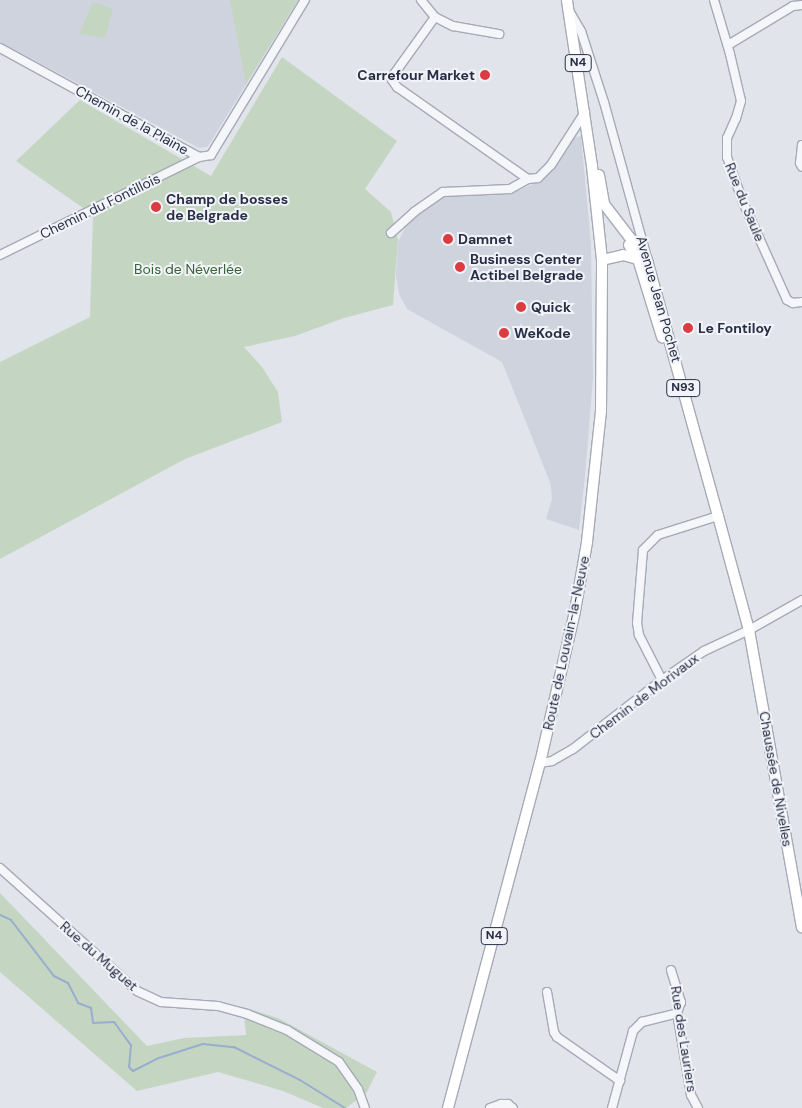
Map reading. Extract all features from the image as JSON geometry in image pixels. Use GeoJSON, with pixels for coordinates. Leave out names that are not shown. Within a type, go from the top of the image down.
{"type":"FeatureCollection","features":[{"type":"Feature","properties":{"kind":"main road","name":"Avenue Jean Pochet"},"geometry":{"type":"LineString","coordinates":[[567,0],[571,14]]}},
{"type":"Feature","properties":{"kind":"main road","name":"N4"},"geometry":{"type":"LineString","coordinates":[[571,14],[592,166]]}},
{"type":"Feature","properties":{"kind":"main road","name":"N93"},"geometry":{"type":"LineString","coordinates":[[592,166],[599,175],[604,204],[642,259],[644,276],[718,516]]}},
{"type":"Feature","properties":{"kind":"main road","name":"Route de Louvain-la-Neuve"},"geometry":{"type":"LineString","coordinates":[[448,1108],[540,763],[575,611],[587,542],[601,411],[602,260],[592,166]]}},
{"type":"Feature","properties":{"kind":"main road"},"geometry":{"type":"LineString","coordinates":[[596,203],[642,259]]}},
{"type":"Feature","properties":{"kind":"main road"},"geometry":{"type":"LineString","coordinates":[[602,260],[623,255],[642,259]]}},
{"type":"Feature","properties":{"kind":"main road","name":"Avenue Jean Pochet"},"geometry":{"type":"LineString","coordinates":[[642,259],[718,516],[749,630]]}},
{"type":"Feature","properties":{"kind":"main road","name":"Chaussée de Nivelles"},"geometry":{"type":"LineString","coordinates":[[749,630],[802,927]]}},
{"type":"Feature","properties":{"kind":"street","name":"Chemin de la Plaine"},"geometry":{"type":"LineString","coordinates":[[0,48],[200,157],[211,155],[305,0]]}},
{"type":"Feature","properties":{"kind":"street"},"geometry":{"type":"LineString","coordinates":[[421,0],[435,17],[453,26],[498,34]]}},
{"type":"Feature","properties":{"kind":"street","name":"Rue du Saule"},"geometry":{"type":"LineString","coordinates":[[714,0],[728,44],[741,101],[727,138],[727,157],[743,202],[787,300],[793,303],[802,302]]}},
{"type":"Feature","properties":{"kind":"street"},"geometry":{"type":"LineString","coordinates":[[728,44],[793,6],[802,5]]}},
{"type":"Feature","properties":{"kind":"street","name":"Avenue Jean Pochet"},"geometry":{"type":"LineString","coordinates":[[571,14],[581,31],[604,102],[642,259]]}},
{"type":"Feature","properties":{"kind":"street"},"geometry":{"type":"LineString","coordinates":[[435,17],[394,74],[392,80],[397,87],[528,179]]}},
{"type":"Feature","properties":{"kind":"street"},"geometry":{"type":"LineString","coordinates":[[391,233],[414,212],[443,192],[510,189],[528,179],[538,178],[551,165],[585,112]]}},
{"type":"Feature","properties":{"kind":"street"},"geometry":{"type":"LineString","coordinates":[[802,146],[800,163],[802,167]]}},
{"type":"Feature","properties":{"kind":"street","name":"Chemin du Fontillois"},"geometry":{"type":"LineString","coordinates":[[0,255],[200,157]]}},
{"type":"Feature","properties":{"kind":"street"},"geometry":{"type":"LineString","coordinates":[[662,680],[639,635],[637,623],[644,550],[658,535],[718,516]]}},
{"type":"Feature","properties":{"kind":"street","name":"Chemin de Morivaux"},"geometry":{"type":"LineString","coordinates":[[540,763],[552,761],[573,749],[662,680],[704,652],[749,630],[802,600]]}},
{"type":"Feature","properties":{"kind":"street","name":"Rue du Muguet"},"geometry":{"type":"LineString","coordinates":[[0,868],[137,991],[160,1002],[185,1002],[218,1006],[247,1014],[287,1030],[340,1062],[363,1099],[365,1108]]}},
{"type":"Feature","properties":{"kind":"street","name":"Rue des Lauriers"},"geometry":{"type":"LineString","coordinates":[[671,970],[681,1002],[676,1013],[690,1095],[698,1108]]}},
{"type":"Feature","properties":{"kind":"street"},"geometry":{"type":"LineString","coordinates":[[547,992],[554,1032],[557,1037],[620,1081]]}},
{"type":"Feature","properties":{"kind":"street"},"geometry":{"type":"LineString","coordinates":[[612,1108],[633,1031],[642,1022],[676,1013]]}},
{"type":"Feature","properties":{"kind":"street"},"geometry":{"type":"LineString","coordinates":[[490,1108],[501,1104],[508,1104],[513,1108]]}},
{"type":"Feature","properties":{"kind":"shaded area"},"geometry":{"type":"Polygon","coordinates":[[[0,0],[298,0],[210,143],[207,147],[199,148],[0,42],[0,0]]]}},
{"type":"Feature","properties":{"kind":"shaded area"},"geometry":{"type":"Polygon","coordinates":[[[581,136],[591,244],[593,378],[579,530],[546,519],[552,499],[551,485],[502,362],[407,309],[399,294],[396,276],[398,242],[406,226],[422,209],[443,196],[457,193],[520,190],[543,178],[574,138],[581,136]]]}},
{"type":"Feature","properties":{"kind":"green space"},"geometry":{"type":"Polygon","coordinates":[[[230,0],[298,0],[246,84],[230,0]]]}},
{"type":"Feature","properties":{"kind":"green space"},"geometry":{"type":"Polygon","coordinates":[[[93,2],[113,9],[105,38],[79,34],[93,2]]]}},
{"type":"Feature","properties":{"kind":"green space","name":"Bois de Néverlée"},"geometry":{"type":"Polygon","coordinates":[[[282,57],[397,141],[365,189],[391,212],[398,240],[393,305],[344,318],[295,336],[244,347],[262,367],[278,392],[282,422],[185,459],[0,559],[0,362],[90,317],[93,215],[16,161],[80,100],[211,176],[282,57]]]}},
{"type":"Feature","properties":{"kind":"green space"},"geometry":{"type":"Polygon","coordinates":[[[0,893],[147,1046],[184,1038],[246,1035],[243,1007],[278,1018],[377,1072],[367,1092],[346,1108],[323,1108],[283,1091],[218,1072],[137,1091],[0,972],[0,893]]]}},
{"type":"Feature","properties":{"kind":"waterway"},"geometry":{"type":"LineString","coordinates":[[0,915],[11,920],[54,976],[68,983],[78,1003],[91,1008],[93,1023],[114,1022],[131,1045],[129,1067],[133,1071],[159,1058],[203,1044],[234,1047],[300,1080],[345,1108]]}},
{"type":"Feature","properties":{"kind":"place","name":"Carrefour Market"},"geometry":{"type":"Point","coordinates":[485,75]}},
{"type":"Feature","properties":{"kind":"place","name":"Champ de bosses de Belgrade"},"geometry":{"type":"Point","coordinates":[156,207]}},
{"type":"Feature","properties":{"kind":"place","name":"Damnet"},"geometry":{"type":"Point","coordinates":[448,239]}},
{"type":"Feature","properties":{"kind":"place","name":"Business Center Actibel Belgrade"},"geometry":{"type":"Point","coordinates":[460,267]}},
{"type":"Feature","properties":{"kind":"place","name":"Quick"},"geometry":{"type":"Point","coordinates":[521,307]}},
{"type":"Feature","properties":{"kind":"place","name":"Le Fontiloy"},"geometry":{"type":"Point","coordinates":[688,328]}},
{"type":"Feature","properties":{"kind":"place","name":"WeKode"},"geometry":{"type":"Point","coordinates":[504,333]}}]}
